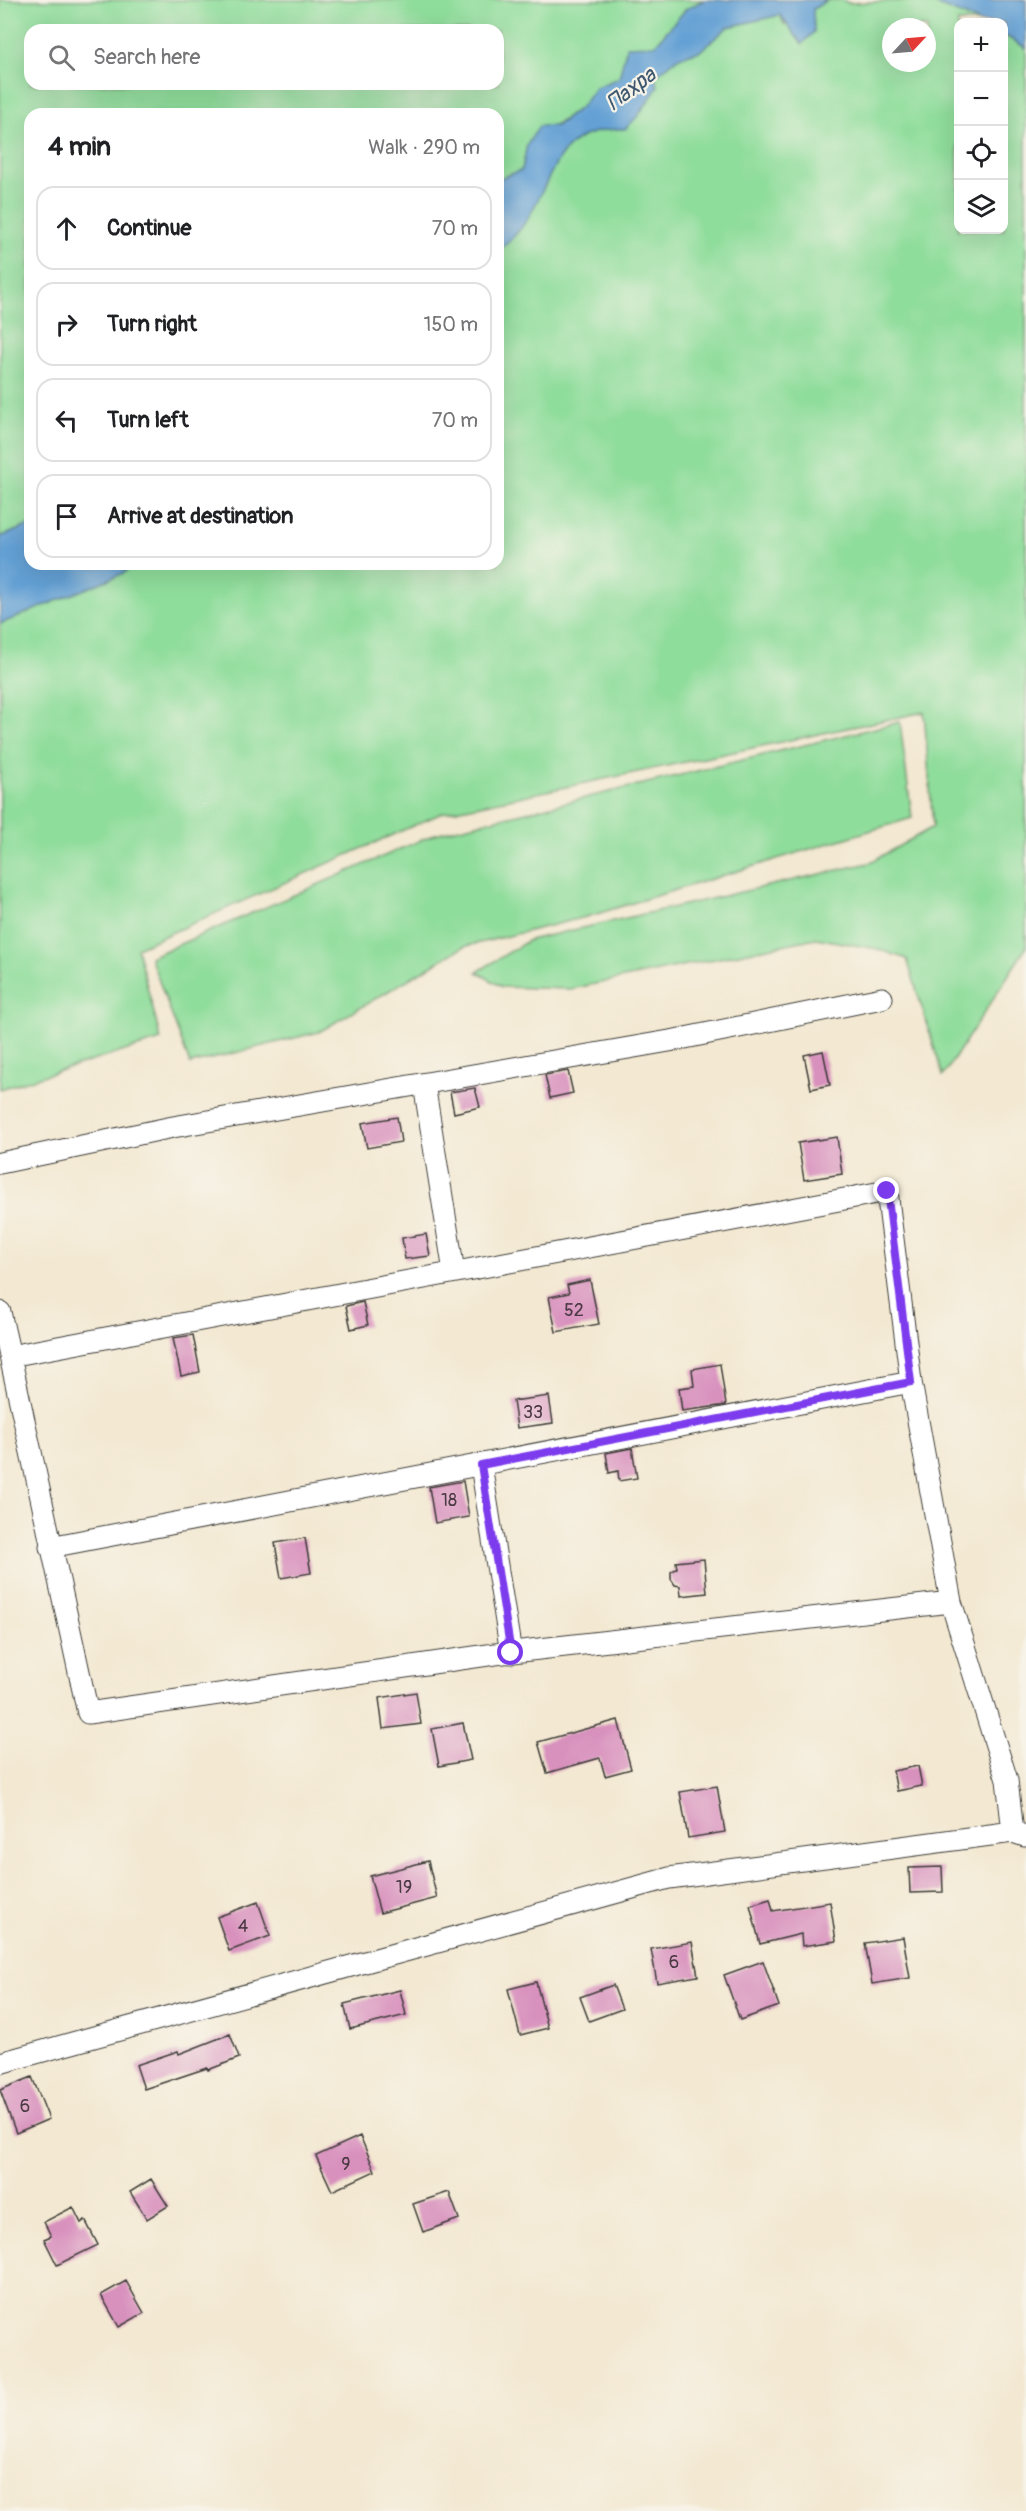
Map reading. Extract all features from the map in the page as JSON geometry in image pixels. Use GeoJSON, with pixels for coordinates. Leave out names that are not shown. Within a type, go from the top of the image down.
{"type":"FeatureCollection","features":[{"type":"Feature","properties":{"kind":"street"},"geometry":{"type":"LineString","coordinates":[[0,1163],[173,1127],[675,1040],[882,998]]}},
{"type":"Feature","properties":{"kind":"street"},"geometry":{"type":"LineString","coordinates":[[424,1084],[454,1272]]}},
{"type":"Feature","properties":{"kind":"street"},"geometry":{"type":"LineString","coordinates":[[0,2063],[669,1878],[1019,1834],[1007,1780],[951,1602],[911,1382],[887,1191],[10,1356]]}},
{"type":"Feature","properties":{"kind":"street"},"geometry":{"type":"LineString","coordinates":[[0,1312],[88,1713],[511,1653],[951,1602]]}},
{"type":"Feature","properties":{"kind":"street"},"geometry":{"type":"LineString","coordinates":[[50,1547],[911,1382]]}},
{"type":"Feature","properties":{"kind":"street"},"geometry":{"type":"LineString","coordinates":[[481,1465],[511,1653]]}},
{"type":"Feature","properties":{"kind":"green space"},"geometry":{"type":"Polygon","coordinates":[[[0,0],[704,0],[686,9],[655,45],[619,78],[596,87],[581,107],[527,145],[522,170],[504,177],[504,108],[24,108],[24,527],[0,537],[0,0]]]}},
{"type":"Feature","properties":{"kind":"green space"},"geometry":{"type":"Polygon","coordinates":[[[828,0],[843,0],[848,3],[925,0],[971,18],[954,18],[954,234],[1008,234],[1008,37],[1026,48],[1026,948],[943,1076],[907,959],[877,949],[816,938],[571,989],[502,987],[477,972],[529,940],[869,863],[933,827],[924,712],[442,813],[137,948],[161,1040],[0,1089],[0,624],[127,570],[504,570],[504,246],[521,228],[533,210],[558,160],[568,147],[582,137],[600,131],[625,129],[655,76],[679,57],[700,51],[728,27],[780,15],[784,24],[814,32],[813,9],[828,0]]]}},
{"type":"Feature","properties":{"kind":"green space"},"geometry":{"type":"Polygon","coordinates":[[[900,722],[912,818],[590,916],[463,947],[319,1032],[190,1064],[150,957],[435,834],[900,722]]]}},
{"type":"Feature","properties":{"kind":"water","name":"Пахра"},"geometry":{"type":"Polygon","coordinates":[[[704,0],[828,0],[813,9],[814,32],[802,44],[780,15],[728,27],[700,51],[679,57],[655,76],[658,87],[638,116],[625,129],[600,131],[582,137],[568,147],[558,160],[533,210],[521,228],[504,246],[504,177],[522,170],[527,145],[539,126],[556,126],[581,107],[596,87],[619,78],[627,46],[655,45],[686,9],[704,0]]]}},
{"type":"Feature","properties":{"kind":"water"},"geometry":{"type":"Polygon","coordinates":[[[925,0],[1026,0],[1026,48],[1008,37],[1008,18],[971,18],[925,0]]]}},
{"type":"Feature","properties":{"kind":"water"},"geometry":{"type":"Polygon","coordinates":[[[24,527],[24,570],[127,570],[0,624],[0,537],[24,527]]]}},
{"type":"Feature","properties":{"kind":"building"},"geometry":{"type":"Polygon","coordinates":[[[823,1051],[830,1085],[811,1089],[804,1055],[823,1051]]]}},
{"type":"Feature","properties":{"kind":"building"},"geometry":{"type":"Polygon","coordinates":[[[568,1071],[573,1093],[550,1098],[545,1075],[568,1071]]]}},
{"type":"Feature","properties":{"kind":"building"},"geometry":{"type":"Polygon","coordinates":[[[475,1088],[480,1107],[454,1113],[450,1092],[475,1088]]]}},
{"type":"Feature","properties":{"kind":"building"},"geometry":{"type":"Polygon","coordinates":[[[397,1117],[401,1142],[367,1148],[362,1123],[397,1117]]]}},
{"type":"Feature","properties":{"kind":"building"},"geometry":{"type":"Polygon","coordinates":[[[837,1137],[842,1174],[804,1180],[798,1143],[837,1137]]]}},
{"type":"Feature","properties":{"kind":"building"},"geometry":{"type":"Polygon","coordinates":[[[426,1234],[430,1256],[405,1259],[402,1238],[426,1234]]]}},
{"type":"Feature","properties":{"kind":"building"},"geometry":{"type":"Polygon","coordinates":[[[590,1280],[599,1324],[556,1332],[549,1297],[569,1293],[567,1285],[590,1280]]]}},
{"type":"Feature","properties":{"kind":"building"},"geometry":{"type":"Polygon","coordinates":[[[363,1302],[368,1325],[351,1329],[346,1306],[363,1302]]]}},
{"type":"Feature","properties":{"kind":"building"},"geometry":{"type":"Polygon","coordinates":[[[193,1335],[200,1372],[181,1376],[173,1338],[193,1335]]]}},
{"type":"Feature","properties":{"kind":"building"},"geometry":{"type":"Polygon","coordinates":[[[720,1364],[726,1405],[682,1411],[679,1388],[694,1386],[692,1369],[720,1364]]]}},
{"type":"Feature","properties":{"kind":"building"},"geometry":{"type":"Polygon","coordinates":[[[549,1396],[553,1423],[517,1428],[513,1401],[549,1396]]]}},
{"type":"Feature","properties":{"kind":"building"},"geometry":{"type":"Polygon","coordinates":[[[632,1448],[637,1478],[619,1481],[618,1471],[609,1473],[606,1453],[632,1448]]]}},
{"type":"Feature","properties":{"kind":"building"},"geometry":{"type":"Polygon","coordinates":[[[463,1481],[469,1517],[435,1523],[429,1487],[463,1481]]]}},
{"type":"Feature","properties":{"kind":"building"},"geometry":{"type":"Polygon","coordinates":[[[305,1538],[311,1573],[281,1578],[275,1543],[305,1538]]]}},
{"type":"Feature","properties":{"kind":"building"},"geometry":{"type":"Polygon","coordinates":[[[704,1559],[707,1593],[681,1596],[680,1586],[675,1585],[671,1579],[671,1572],[677,1568],[676,1562],[704,1559]]]}},
{"type":"Feature","properties":{"kind":"building"},"geometry":{"type":"Polygon","coordinates":[[[416,1692],[421,1724],[383,1729],[379,1698],[416,1692]]]}},
{"type":"Feature","properties":{"kind":"building"},"geometry":{"type":"Polygon","coordinates":[[[618,1720],[631,1769],[605,1776],[600,1758],[547,1773],[538,1742],[618,1720]]]}},
{"type":"Feature","properties":{"kind":"building"},"geometry":{"type":"Polygon","coordinates":[[[463,1723],[471,1760],[439,1766],[432,1729],[463,1723]]]}},
{"type":"Feature","properties":{"kind":"building"},"geometry":{"type":"Polygon","coordinates":[[[918,1766],[922,1786],[897,1791],[893,1771],[918,1766]]]}},
{"type":"Feature","properties":{"kind":"building"},"geometry":{"type":"Polygon","coordinates":[[[717,1786],[725,1832],[688,1838],[680,1792],[717,1786]]]}},
{"type":"Feature","properties":{"kind":"building"},"geometry":{"type":"Polygon","coordinates":[[[428,1861],[437,1898],[380,1913],[370,1876],[428,1861]]]}},
{"type":"Feature","properties":{"kind":"building"},"geometry":{"type":"Polygon","coordinates":[[[942,1867],[943,1892],[910,1893],[909,1868],[942,1867]]]}},
{"type":"Feature","properties":{"kind":"building"},"geometry":{"type":"Polygon","coordinates":[[[770,1899],[773,1911],[830,1902],[836,1941],[802,1946],[801,1934],[760,1944],[750,1905],[770,1899]]]}},
{"type":"Feature","properties":{"kind":"building"},"geometry":{"type":"Polygon","coordinates":[[[258,1902],[270,1936],[229,1951],[217,1917],[258,1902]]]}},
{"type":"Feature","properties":{"kind":"building"},"geometry":{"type":"Polygon","coordinates":[[[903,1937],[910,1978],[872,1984],[865,1943],[903,1937]]]}},
{"type":"Feature","properties":{"kind":"building"},"geometry":{"type":"Polygon","coordinates":[[[692,1942],[698,1976],[657,1983],[651,1949],[692,1942]]]}},
{"type":"Feature","properties":{"kind":"building"},"geometry":{"type":"Polygon","coordinates":[[[763,1961],[779,2006],[740,2020],[724,1975],[763,1961]]]}},
{"type":"Feature","properties":{"kind":"building"},"geometry":{"type":"Polygon","coordinates":[[[536,1982],[548,2028],[520,2035],[508,1989],[536,1982]]]}},
{"type":"Feature","properties":{"kind":"building"},"geometry":{"type":"Polygon","coordinates":[[[613,1985],[622,2009],[589,2021],[580,1997],[613,1985]]]}},
{"type":"Feature","properties":{"kind":"building"},"geometry":{"type":"Polygon","coordinates":[[[400,1990],[406,2015],[350,2029],[344,2004],[400,1990]]]}},
{"type":"Feature","properties":{"kind":"building"},"geometry":{"type":"Polygon","coordinates":[[[230,2034],[239,2058],[144,2089],[136,2065],[178,2051],[179,2054],[230,2034]]]}},
{"type":"Feature","properties":{"kind":"building"},"geometry":{"type":"Polygon","coordinates":[[[32,2077],[49,2119],[16,2133],[0,2090],[32,2077]]]}},
{"type":"Feature","properties":{"kind":"building"},"geometry":{"type":"Polygon","coordinates":[[[360,2136],[375,2171],[332,2191],[316,2156],[360,2136]]]}},
{"type":"Feature","properties":{"kind":"building"},"geometry":{"type":"Polygon","coordinates":[[[151,2179],[168,2206],[147,2219],[130,2192],[151,2179]]]}},
{"type":"Feature","properties":{"kind":"building"},"geometry":{"type":"Polygon","coordinates":[[[449,2192],[459,2219],[423,2232],[413,2204],[449,2192]]]}},
{"type":"Feature","properties":{"kind":"building"},"geometry":{"type":"Polygon","coordinates":[[[73,2207],[81,2223],[85,2220],[98,2245],[57,2265],[44,2239],[51,2236],[44,2222],[73,2207]]]}},
{"type":"Feature","properties":{"kind":"building"},"geometry":{"type":"Polygon","coordinates":[[[126,2281],[144,2313],[119,2327],[101,2295],[126,2281]]]}},
{"type":"Feature","properties":{"kind":"route"},"geometry":{"type":"LineString","coordinates":[[511,1653],[481,1465],[911,1382],[887,1191]]}}]}
